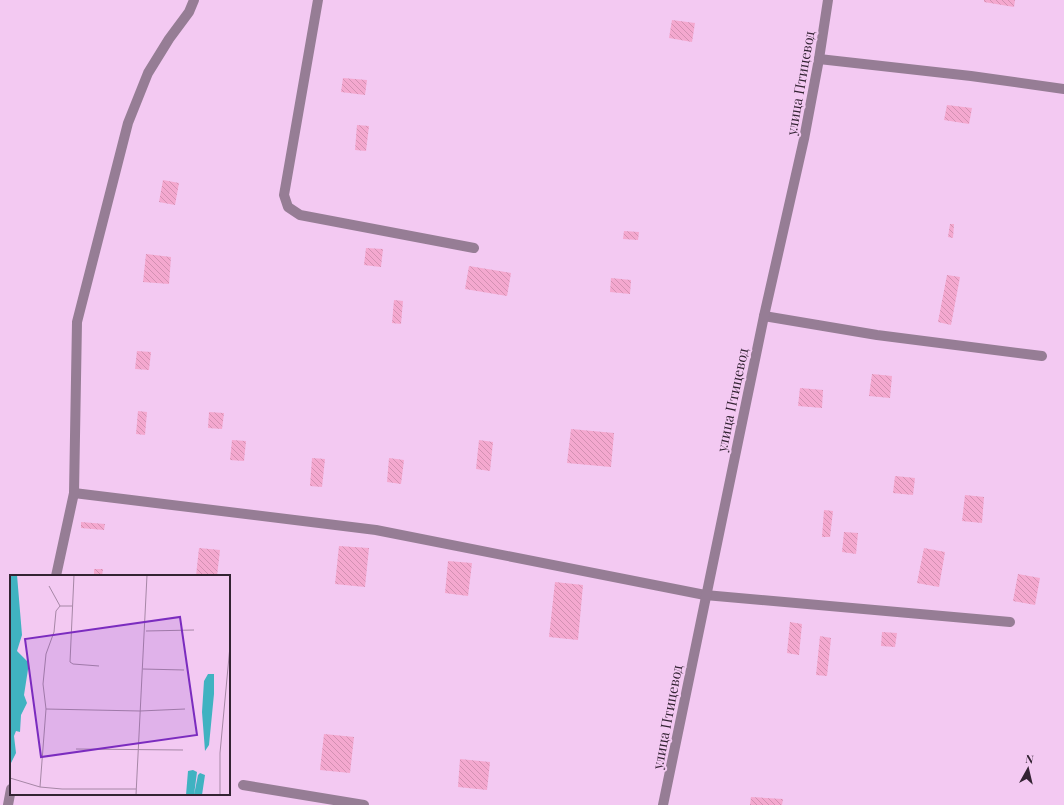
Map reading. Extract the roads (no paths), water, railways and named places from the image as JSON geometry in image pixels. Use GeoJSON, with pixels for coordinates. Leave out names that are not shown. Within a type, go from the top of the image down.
{"type":"FeatureCollection","features":[{"type":"Feature","properties":{"kind":"street"},"geometry":{"type":"LineString","coordinates":[[56,575],[74,493],[77,322],[128,123],[148,73],[169,39],[189,12],[194,0]]}},
{"type":"Feature","properties":{"kind":"street"},"geometry":{"type":"LineString","coordinates":[[318,0],[284,195],[288,207],[300,215],[474,248]]}},
{"type":"Feature","properties":{"kind":"street","name":"улица Птицевод"},"geometry":{"type":"LineString","coordinates":[[663,805],[705,595],[764,316],[804,139],[828,0]]}},
{"type":"Feature","properties":{"kind":"street"},"geometry":{"type":"LineString","coordinates":[[819,59],[971,76],[1064,89]]}},
{"type":"Feature","properties":{"kind":"street"},"geometry":{"type":"LineString","coordinates":[[764,316],[877,335],[1042,356]]}},
{"type":"Feature","properties":{"kind":"street"},"geometry":{"type":"LineString","coordinates":[[74,493],[376,530],[705,595],[1010,622]]}},
{"type":"Feature","properties":{"kind":"street"},"geometry":{"type":"LineString","coordinates":[[243,785],[364,805]]}},
{"type":"Feature","properties":{"kind":"street"},"geometry":{"type":"LineString","coordinates":[[8,805],[10,794]]}}]}
